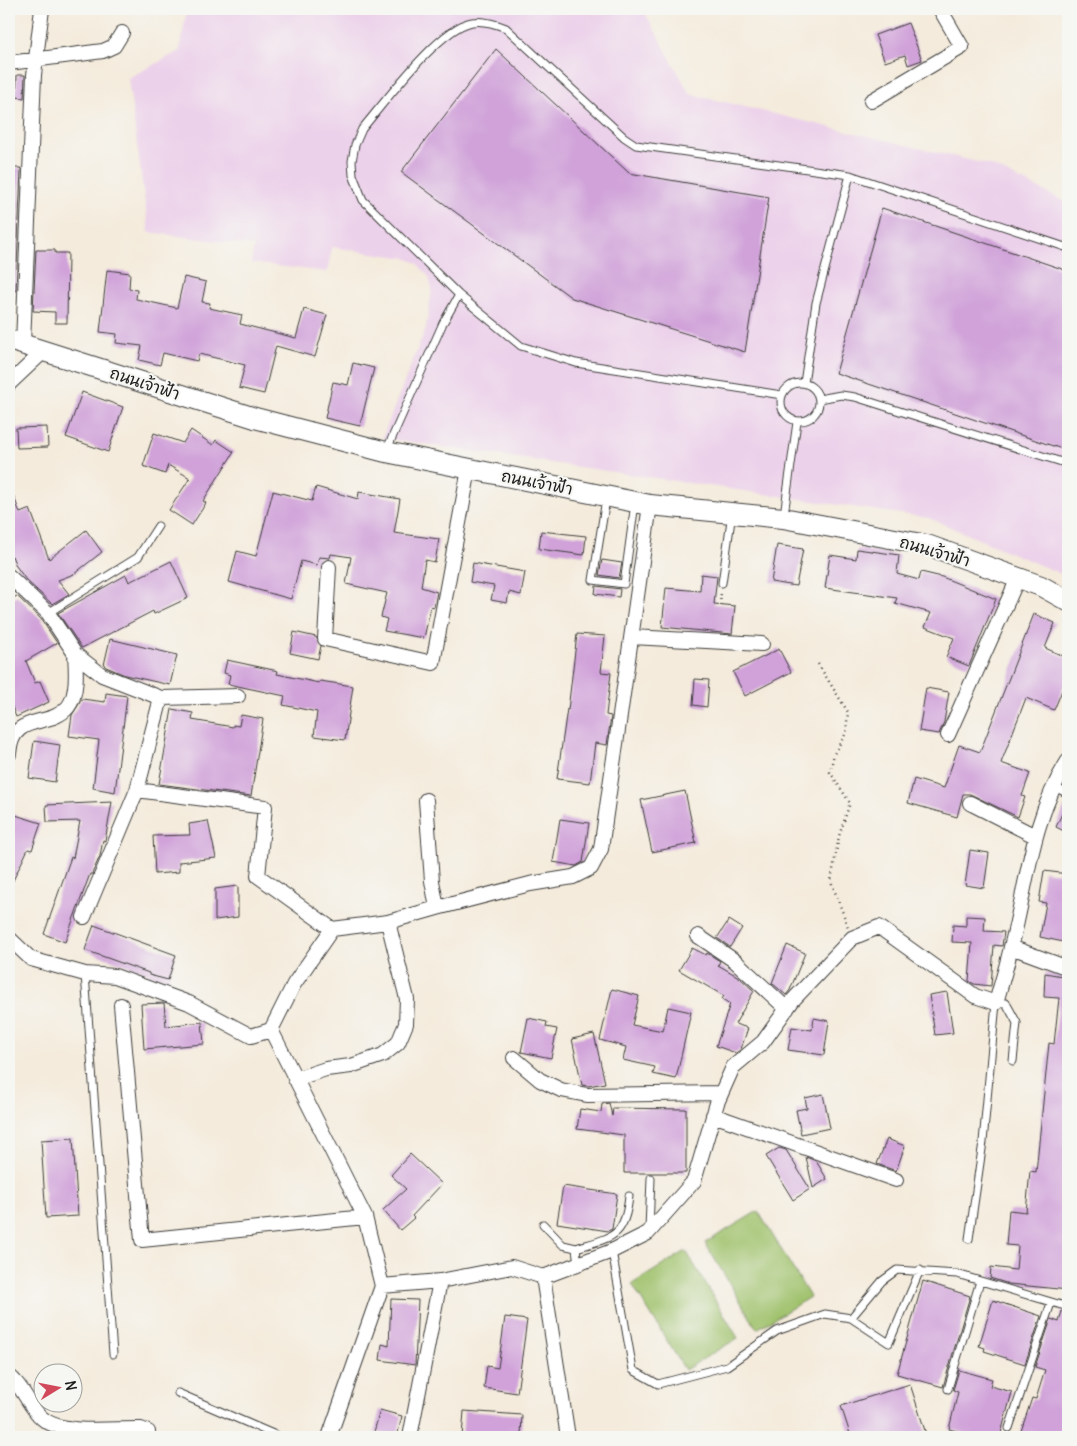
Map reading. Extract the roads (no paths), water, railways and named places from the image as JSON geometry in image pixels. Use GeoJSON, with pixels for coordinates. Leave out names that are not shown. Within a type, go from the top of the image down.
{"type":"FeatureCollection","features":[{"type":"Feature","properties":{"kind":"main road","name":"ถนนเจ้าฟ้า"},"geometry":{"type":"LineString","coordinates":[[16,342],[255,418],[386,452],[642,504],[783,518],[927,545],[1041,586],[1068,601]]}},
{"type":"Feature","properties":{"kind":"street"},"geometry":{"type":"LineString","coordinates":[[16,342],[36,60],[42,9]]}},
{"type":"Feature","properties":{"kind":"street"},"geometry":{"type":"LineString","coordinates":[[871,101],[962,47],[940,9]]}},
{"type":"Feature","properties":{"kind":"street"},"geometry":{"type":"LineString","coordinates":[[9,63],[103,51],[114,46],[122,33]]}},
{"type":"Feature","properties":{"kind":"street"},"geometry":{"type":"LineString","coordinates":[[9,384],[44,351]]}},
{"type":"Feature","properties":{"kind":"street"},"geometry":{"type":"LineString","coordinates":[[329,567],[325,639],[434,663],[469,469]]}},
{"type":"Feature","properties":{"kind":"street"},"geometry":{"type":"LineString","coordinates":[[137,790],[265,807],[258,876],[332,929],[388,922],[530,884],[574,877],[591,868],[601,849],[632,637],[642,504]]}},
{"type":"Feature","properties":{"kind":"street"},"geometry":{"type":"LineString","coordinates":[[9,576],[48,613],[75,654],[102,675],[161,698],[238,696]]}},
{"type":"Feature","properties":{"kind":"street"},"geometry":{"type":"LineString","coordinates":[[948,735],[1018,578]]}},
{"type":"Feature","properties":{"kind":"street"},"geometry":{"type":"LineString","coordinates":[[632,637],[762,644]]}},
{"type":"Feature","properties":{"kind":"street"},"geometry":{"type":"LineString","coordinates":[[9,754],[10,745],[17,731],[27,724],[61,713],[69,706],[73,694],[75,654]]}},
{"type":"Feature","properties":{"kind":"street"},"geometry":{"type":"LineString","coordinates":[[84,917],[137,790],[161,698]]}},
{"type":"Feature","properties":{"kind":"street"},"geometry":{"type":"LineString","coordinates":[[382,1286],[440,1280],[512,1267],[543,1277],[612,1251],[648,1233],[694,1181],[713,1115],[733,1067],[762,1042],[787,1009],[852,938],[879,928],[975,996],[996,1003],[1011,947],[1034,836],[1052,786],[1068,761]]}},
{"type":"Feature","properties":{"kind":"street"},"geometry":{"type":"LineString","coordinates":[[426,800],[432,881],[437,908]]}},
{"type":"Feature","properties":{"kind":"street"},"geometry":{"type":"LineString","coordinates":[[970,804],[1034,836]]}},
{"type":"Feature","properties":{"kind":"street"},"geometry":{"type":"LineString","coordinates":[[295,1078],[351,1066],[383,1054],[398,1043],[406,1024],[407,999],[388,922]]}},
{"type":"Feature","properties":{"kind":"street"},"geometry":{"type":"LineString","coordinates":[[9,938],[31,959],[85,974],[115,976],[189,1004],[250,1036],[271,1030],[294,984],[332,929]]}},
{"type":"Feature","properties":{"kind":"street"},"geometry":{"type":"LineString","coordinates":[[698,936],[735,961],[787,1009]]}},
{"type":"Feature","properties":{"kind":"street"},"geometry":{"type":"LineString","coordinates":[[1011,947],[1068,968]]}},
{"type":"Feature","properties":{"kind":"street"},"geometry":{"type":"LineString","coordinates":[[121,1005],[142,1240],[365,1217]]}},
{"type":"Feature","properties":{"kind":"street"},"geometry":{"type":"LineString","coordinates":[[271,1030],[365,1217],[382,1286],[329,1437]]}},
{"type":"Feature","properties":{"kind":"street"},"geometry":{"type":"LineString","coordinates":[[514,1058],[547,1083],[561,1090],[587,1095],[721,1093]]}},
{"type":"Feature","properties":{"kind":"street"},"geometry":{"type":"LineString","coordinates":[[713,1115],[896,1180]]}},
{"type":"Feature","properties":{"kind":"street"},"geometry":{"type":"LineString","coordinates":[[543,1277],[568,1437]]}},
{"type":"Feature","properties":{"kind":"street"},"geometry":{"type":"LineString","coordinates":[[410,1437],[440,1280]]}},
{"type":"Feature","properties":{"kind":"street"},"geometry":{"type":"LineString","coordinates":[[9,1376],[25,1394],[32,1408],[43,1419],[52,1424],[78,1430],[141,1429],[148,1432],[148,1437]]}},
{"type":"Feature","properties":{"kind":"lane"},"geometry":{"type":"LineString","coordinates":[[782,394],[576,363],[520,346],[459,295],[363,200],[353,175],[352,161],[355,145],[362,129],[419,62],[443,38],[472,22],[496,24],[506,28],[624,138],[636,145],[850,175],[1068,248]]}},
{"type":"Feature","properties":{"kind":"lane"},"geometry":{"type":"LineString","coordinates":[[804,383],[818,296],[850,175]]}},
{"type":"Feature","properties":{"kind":"lane"},"geometry":{"type":"LineString","coordinates":[[386,452],[443,323],[459,295]]}},
{"type":"Feature","properties":{"kind":"lane"},"geometry":{"type":"LineString","coordinates":[[804,383],[814,389],[819,399],[819,405],[814,416],[804,422],[792,420],[783,412],[782,394],[791,385],[804,383]]}},
{"type":"Feature","properties":{"kind":"lane"},"geometry":{"type":"LineString","coordinates":[[819,399],[841,395],[854,397],[1068,464]]}},
{"type":"Feature","properties":{"kind":"lane"},"geometry":{"type":"LineString","coordinates":[[783,518],[798,422]]}},
{"type":"Feature","properties":{"kind":"lane"},"geometry":{"type":"LineString","coordinates":[[606,496],[593,580],[624,584],[642,504]]}},
{"type":"Feature","properties":{"kind":"lane"},"geometry":{"type":"LineString","coordinates":[[722,583],[732,513]]}},
{"type":"Feature","properties":{"kind":"lane"},"geometry":{"type":"LineString","coordinates":[[48,613],[138,557],[158,526]]}},
{"type":"Feature","properties":{"kind":"lane"},"geometry":{"type":"LineString","coordinates":[[1052,786],[1068,794]]}},
{"type":"Feature","properties":{"kind":"lane"},"geometry":{"type":"LineString","coordinates":[[85,974],[113,1354]]}},
{"type":"Feature","properties":{"kind":"lane"},"geometry":{"type":"LineString","coordinates":[[969,1239],[983,1142],[996,1003],[1006,1003],[1018,1024],[1013,1061]]}},
{"type":"Feature","properties":{"kind":"lane"},"geometry":{"type":"LineString","coordinates":[[648,1233],[651,1178]]}},
{"type":"Feature","properties":{"kind":"lane"},"geometry":{"type":"LineString","coordinates":[[542,1224],[563,1244],[576,1248],[615,1235],[627,1217],[629,1196]]}},
{"type":"Feature","properties":{"kind":"lane"},"geometry":{"type":"LineString","coordinates":[[576,1248],[578,1264]]}},
{"type":"Feature","properties":{"kind":"lane"},"geometry":{"type":"LineString","coordinates":[[612,1251],[633,1370],[658,1384],[727,1366],[777,1331],[825,1314],[851,1318],[890,1343],[920,1270]]}},
{"type":"Feature","properties":{"kind":"lane"},"geometry":{"type":"LineString","coordinates":[[851,1318],[882,1281],[897,1270],[920,1270],[957,1274],[1068,1307]]}},
{"type":"Feature","properties":{"kind":"lane"},"geometry":{"type":"LineString","coordinates":[[948,1389],[980,1281]]}},
{"type":"Feature","properties":{"kind":"lane"},"geometry":{"type":"LineString","coordinates":[[1009,1428],[1051,1303]]}},
{"type":"Feature","properties":{"kind":"lane"},"geometry":{"type":"LineString","coordinates":[[178,1393],[280,1437]]}}]}
